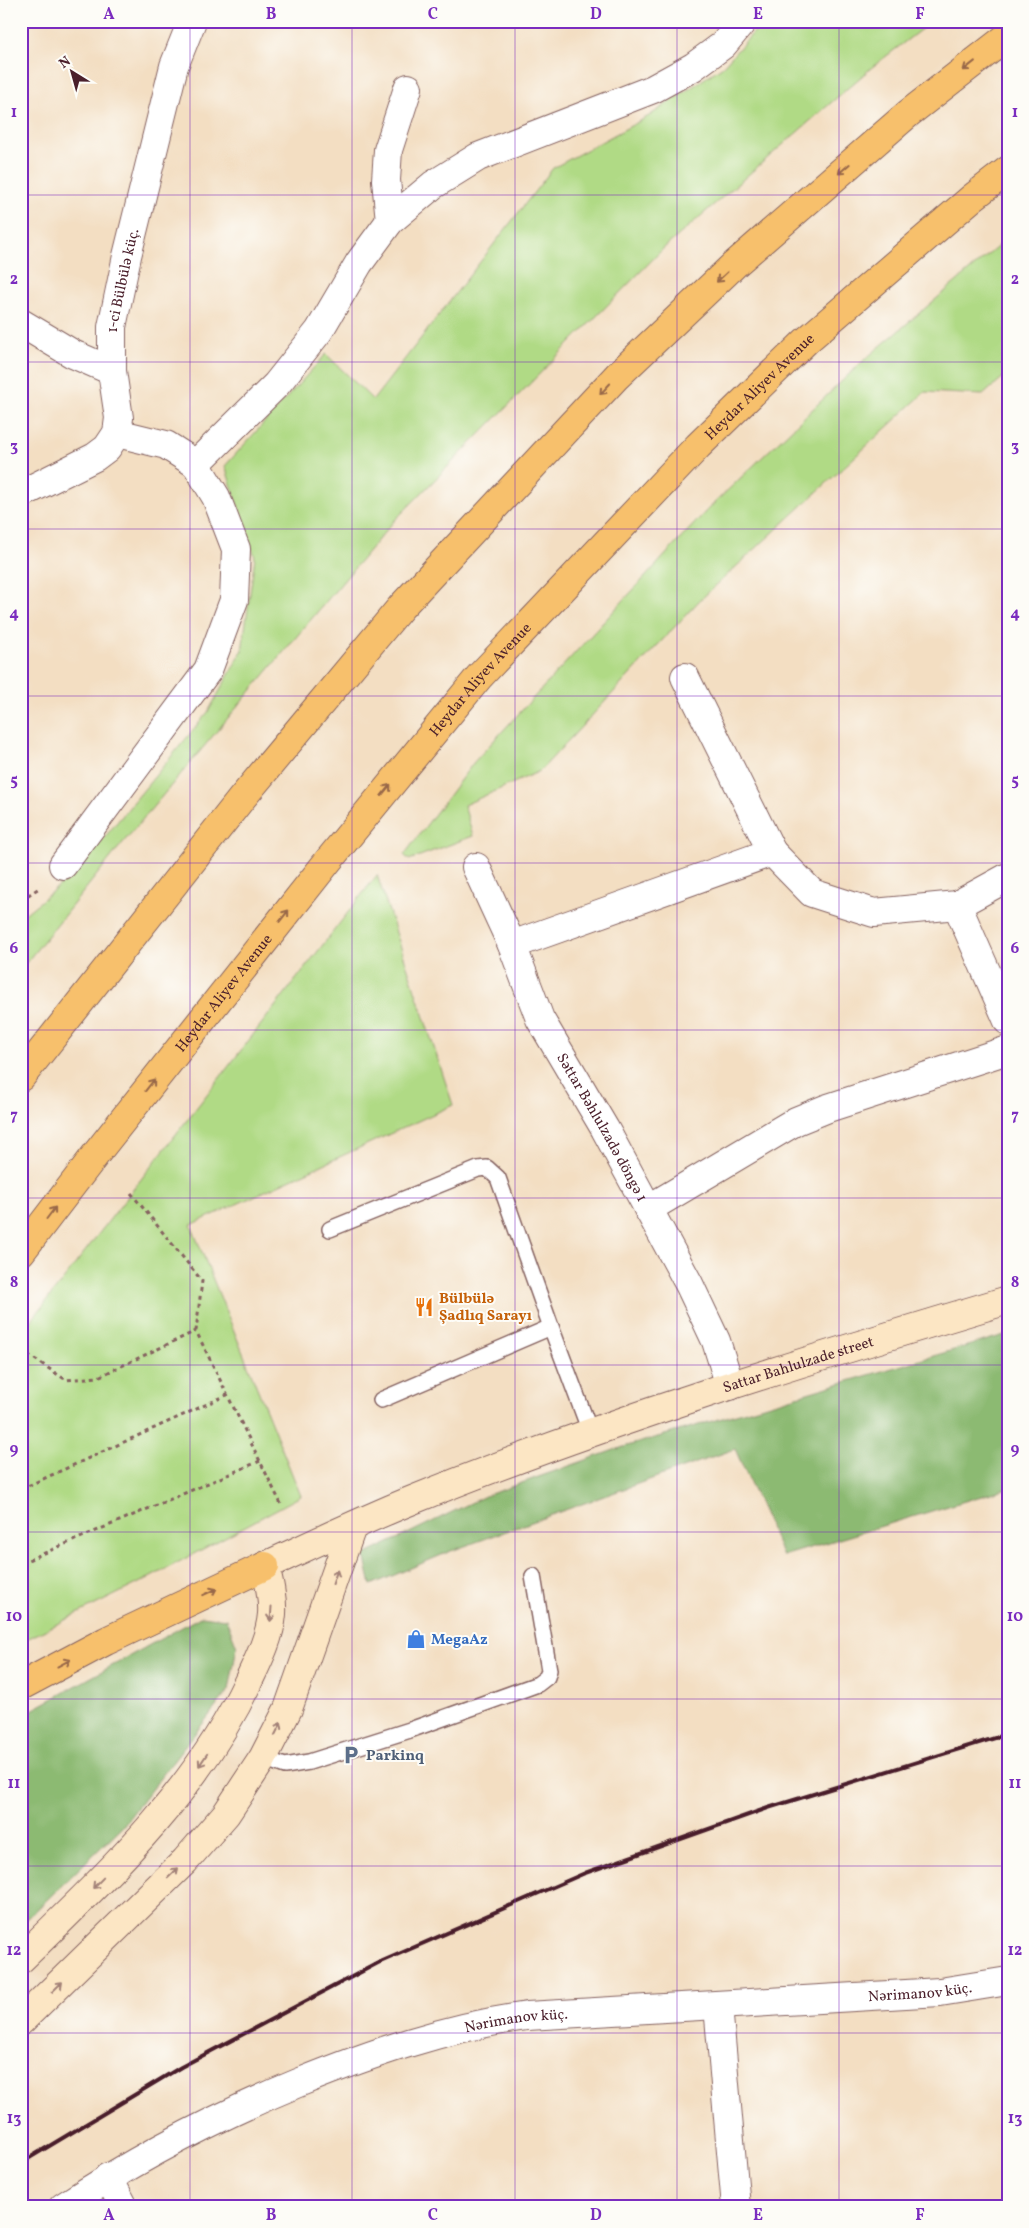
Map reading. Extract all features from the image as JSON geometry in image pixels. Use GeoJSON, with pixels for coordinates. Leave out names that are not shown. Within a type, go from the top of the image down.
{"type":"FeatureCollection","features":[{"type":"Feature","properties":{"kind":"highway"},"geometry":{"type":"LineString","coordinates":[[21,1077],[242,798],[401,607],[617,376],[734,265],[902,119],[1008,36]]}},
{"type":"Feature","properties":{"kind":"highway","name":"Heydar Aliyev Avenue"},"geometry":{"type":"LineString","coordinates":[[21,1252],[315,876],[479,676],[698,446],[806,341],[972,198],[1008,170]]}},
{"type":"Feature","properties":{"kind":"highway"},"geometry":{"type":"LineString","coordinates":[[21,1686],[106,1641],[265,1566]]}},
{"type":"Feature","properties":{"kind":"main road","name":"Sattar Bahlulzade street"},"geometry":{"type":"LineString","coordinates":[[265,1566],[417,1498],[591,1434],[730,1386],[1008,1300]]}},
{"type":"Feature","properties":{"kind":"main road"},"geometry":{"type":"LineString","coordinates":[[21,2021],[185,1861],[226,1814],[263,1758],[288,1709],[352,1527]]}},
{"type":"Feature","properties":{"kind":"main road"},"geometry":{"type":"LineString","coordinates":[[21,1959],[143,1836],[191,1778],[232,1716],[258,1662],[268,1635],[272,1616],[271,1595],[265,1566]]}},
{"type":"Feature","properties":{"kind":"street","name":"1-ci Bülbülə küç."},"geometry":{"type":"LineString","coordinates":[[117,433],[119,418],[112,371],[112,327],[127,256],[174,66],[192,21]]}},
{"type":"Feature","properties":{"kind":"street"},"geometry":{"type":"LineString","coordinates":[[196,464],[276,385],[319,331],[359,263],[390,221],[433,185],[478,157],[653,89],[693,68],[723,45],[743,21]]}},
{"type":"Feature","properties":{"kind":"street"},"geometry":{"type":"LineString","coordinates":[[390,221],[386,180],[388,150],[408,88]]}},
{"type":"Feature","properties":{"kind":"street"},"geometry":{"type":"LineString","coordinates":[[21,323],[73,354],[112,371]]}},
{"type":"Feature","properties":{"kind":"street"},"geometry":{"type":"LineString","coordinates":[[21,494],[95,457],[107,448],[117,433],[166,445],[196,464],[216,497],[236,549],[234,600],[208,670],[63,864]]}},
{"type":"Feature","properties":{"kind":"street"},"geometry":{"type":"LineString","coordinates":[[685,676],[772,852],[812,893],[874,913],[957,905],[1008,877]]}},
{"type":"Feature","properties":{"kind":"street"},"geometry":{"type":"LineString","coordinates":[[512,945],[772,852]]}},
{"type":"Feature","properties":{"kind":"street","name":"Səttar Bəhlulzadə döngə 1"},"geometry":{"type":"LineString","coordinates":[[476,867],[512,945],[540,1019],[605,1129],[693,1292],[716,1341],[730,1386]]}},
{"type":"Feature","properties":{"kind":"street"},"geometry":{"type":"LineString","coordinates":[[957,905],[1008,1021]]}},
{"type":"Feature","properties":{"kind":"street"},"geometry":{"type":"LineString","coordinates":[[648,1209],[796,1121],[828,1108],[1008,1050]]}},
{"type":"Feature","properties":{"kind":"street","name":"Nərimanov küç."},"geometry":{"type":"LineString","coordinates":[[63,2207],[108,2177],[233,2110],[342,2065],[434,2034],[485,2022],[527,2016],[940,1992],[1008,1980]]}},
{"type":"Feature","properties":{"kind":"street"},"geometry":{"type":"LineString","coordinates":[[718,2006],[736,2207]]}},
{"type":"Feature","properties":{"kind":"street"},"geometry":{"type":"LineString","coordinates":[[108,2177],[124,2207]]}},
{"type":"Feature","properties":{"kind":"lane"},"geometry":{"type":"LineString","coordinates":[[330,1230],[478,1169],[487,1168],[498,1178],[591,1434]]}},
{"type":"Feature","properties":{"kind":"lane"},"geometry":{"type":"LineString","coordinates":[[381,1400],[551,1327]]}},
{"type":"Feature","properties":{"kind":"lane"},"geometry":{"type":"LineString","coordinates":[[263,1758],[285,1766],[309,1762],[410,1730],[538,1684],[547,1677],[550,1670],[533,1576]]}},
{"type":"Feature","properties":{"kind":"path"},"geometry":{"type":"LineString","coordinates":[[131,1193],[202,1281],[196,1330],[282,1506]]}},
{"type":"Feature","properties":{"kind":"path"},"geometry":{"type":"LineString","coordinates":[[21,1350],[66,1380],[98,1377],[196,1330]]}},
{"type":"Feature","properties":{"kind":"path"},"geometry":{"type":"LineString","coordinates":[[21,1489],[228,1395]]}},
{"type":"Feature","properties":{"kind":"path"},"geometry":{"type":"LineString","coordinates":[[21,1563],[260,1461]]}},
{"type":"Feature","properties":{"kind":"green space"},"geometry":{"type":"Polygon","coordinates":[[[764,21],[932,21],[871,68],[664,248],[394,521],[121,845],[21,969],[21,917],[75,873],[208,712],[242,651],[255,557],[225,466],[326,354],[373,400],[553,168],[649,116],[723,66],[764,21]]]}},
{"type":"Feature","properties":{"kind":"green space"},"geometry":{"type":"Polygon","coordinates":[[[1008,238],[1008,373],[983,395],[925,392],[698,602],[540,771],[464,805],[473,836],[409,860],[404,855],[474,762],[708,509],[864,360],[1008,238]]]}},
{"type":"Feature","properties":{"kind":"green space"},"geometry":{"type":"Polygon","coordinates":[[[377,875],[453,1105],[191,1225],[301,1496],[151,1577],[21,1642],[21,1334],[377,875]]]}},
{"type":"Feature","properties":{"kind":"green space"},"geometry":{"type":"Polygon","coordinates":[[[1008,1334],[1008,1488],[783,1556],[735,1449],[451,1551],[371,1585],[364,1555],[485,1496],[617,1449],[1008,1334]]]}},
{"type":"Feature","properties":{"kind":"green space"},"geometry":{"type":"Polygon","coordinates":[[[202,1616],[226,1619],[237,1647],[229,1690],[122,1827],[21,1925],[21,1716],[202,1616]]]}},
{"type":"Feature","properties":{"kind":"railway"},"geometry":{"type":"LineString","coordinates":[[21,2163],[181,2067],[378,1963],[585,1873],[768,1808],[1008,1734]]}},
{"type":"Feature","properties":{"kind":"place","name":"Bülbülə Şadlıq Sarayı"},"geometry":{"type":"Point","coordinates":[424,1307]}},
{"type":"Feature","properties":{"kind":"place","name":"MegaAz"},"geometry":{"type":"Point","coordinates":[416,1639]}},
{"type":"Feature","properties":{"kind":"place","name":"Parkinq"},"geometry":{"type":"Point","coordinates":[351,1755]}}]}
